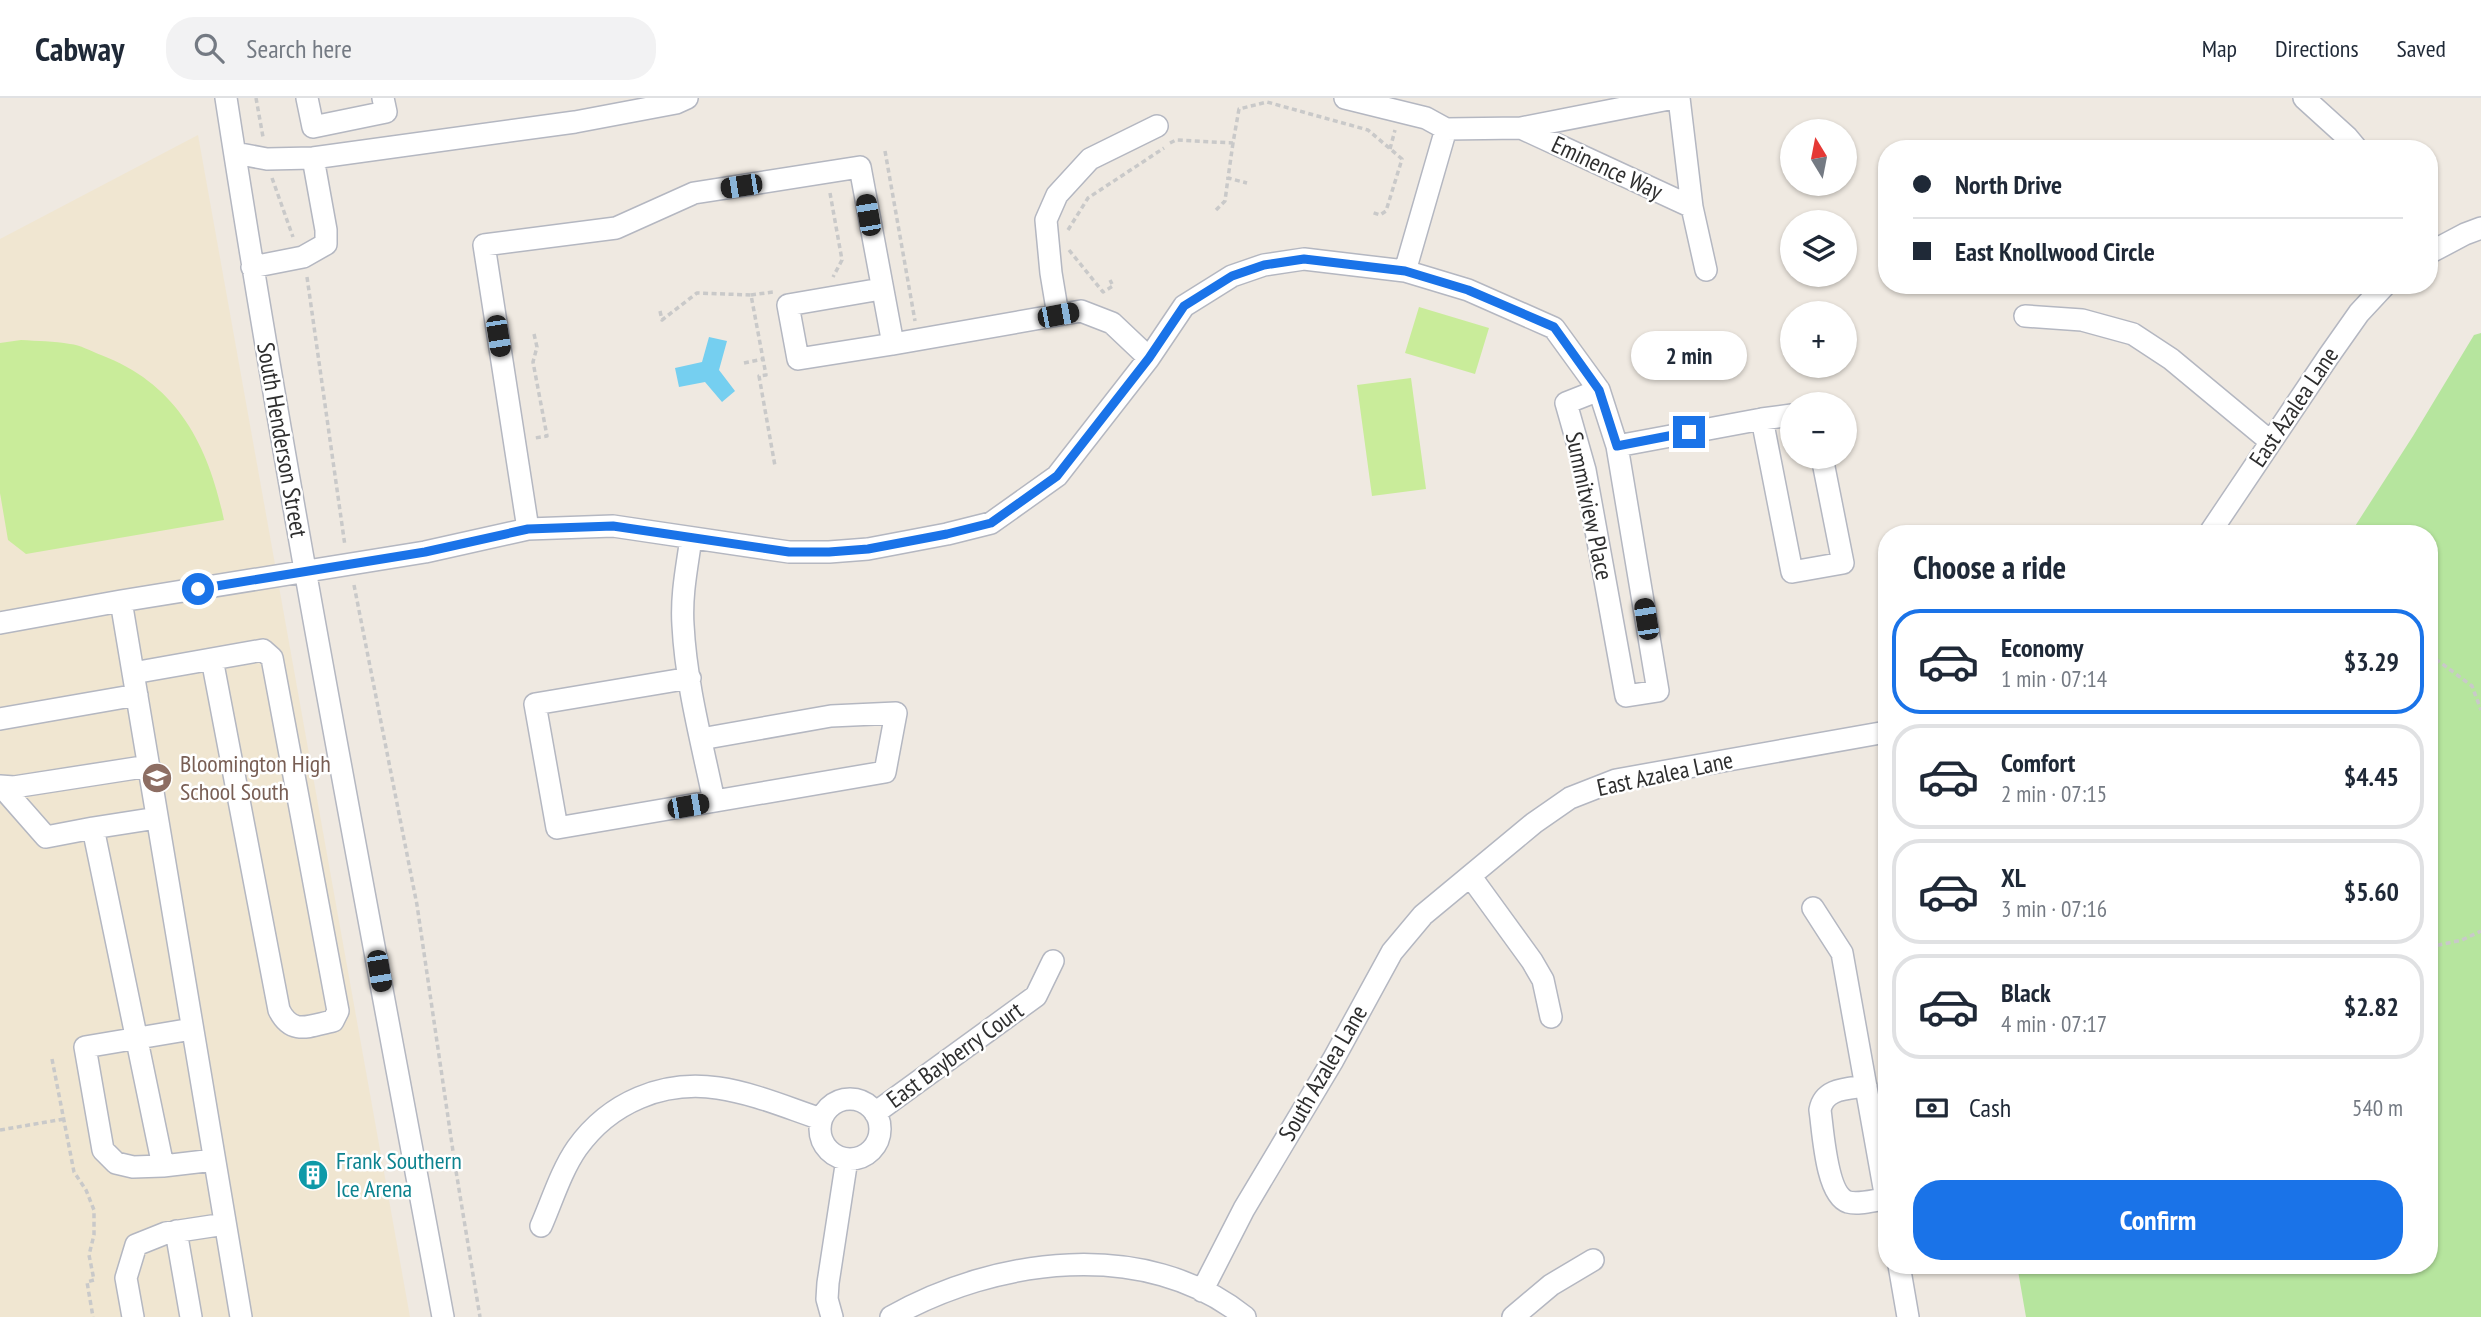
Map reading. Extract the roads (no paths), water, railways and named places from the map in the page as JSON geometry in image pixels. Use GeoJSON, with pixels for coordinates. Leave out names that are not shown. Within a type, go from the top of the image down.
{"type":"FeatureCollection","features":[{"type":"Feature","properties":{"kind":"street","name":"South Henderson Street"},"geometry":{"type":"LineString","coordinates":[[226,98],[251,267],[305,572],[443,1317]]}},
{"type":"Feature","properties":{"kind":"street"},"geometry":{"type":"LineString","coordinates":[[307,98],[313,127],[386,112],[383,98]]}},
{"type":"Feature","properties":{"kind":"street"},"geometry":{"type":"LineString","coordinates":[[235,153],[267,159],[313,158],[575,122],[676,103],[687,98]]}},
{"type":"Feature","properties":{"kind":"street","name":"Eminence Way"},"geometry":{"type":"LineString","coordinates":[[1345,98],[1426,118],[1446,128],[1521,128],[1676,98],[1692,207],[1706,270]]}},
{"type":"Feature","properties":{"kind":"street"},"geometry":{"type":"LineString","coordinates":[[2304,98],[2350,140]]}},
{"type":"Feature","properties":{"kind":"street"},"geometry":{"type":"LineString","coordinates":[[1058,315],[1046,220],[1057,195],[1090,159],[1157,126]]}},
{"type":"Feature","properties":{"kind":"street"},"geometry":{"type":"LineString","coordinates":[[1405,271],[1446,128]]}},
{"type":"Feature","properties":{"kind":"street","name":"Eminence Way"},"geometry":{"type":"LineString","coordinates":[[1521,128],[1692,207]]}},
{"type":"Feature","properties":{"kind":"street"},"geometry":{"type":"LineString","coordinates":[[251,267],[303,257],[326,244],[313,158]]}},
{"type":"Feature","properties":{"kind":"street"},"geometry":{"type":"LineString","coordinates":[[528,529],[484,245],[616,228],[694,193],[860,167],[892,344]]}},
{"type":"Feature","properties":{"kind":"street"},"geometry":{"type":"LineString","coordinates":[[2438,248],[2481,228]]}},
{"type":"Feature","properties":{"kind":"street"},"geometry":{"type":"LineString","coordinates":[[0,622],[425,552],[528,529],[613,526],[789,552],[829,552],[868,549],[991,523],[1057,476],[1149,358],[1184,306],[1232,276],[1264,265],[1304,259],[1405,271],[1468,290],[1554,327],[1599,390],[1617,446],[1780,417]]}},
{"type":"Feature","properties":{"kind":"street"},"geometry":{"type":"LineString","coordinates":[[881,289],[788,305],[798,359],[1081,311],[1112,323],[1149,358]]}},
{"type":"Feature","properties":{"kind":"street","name":"East Azalea Lane"},"geometry":{"type":"LineString","coordinates":[[2215,525],[2359,313],[2377,294]]}},
{"type":"Feature","properties":{"kind":"street"},"geometry":{"type":"LineString","coordinates":[[2025,316],[2082,320],[2133,334],[2171,359],[2271,442]]}},
{"type":"Feature","properties":{"kind":"street","name":"Summitview Place"},"geometry":{"type":"LineString","coordinates":[[1599,390],[1566,403],[1585,470],[1626,696],[1658,691],[1617,446]]}},
{"type":"Feature","properties":{"kind":"street"},"geometry":{"type":"LineString","coordinates":[[1762,419],[1792,572],[1843,563],[1824,469]]}},
{"type":"Feature","properties":{"kind":"street"},"geometry":{"type":"LineString","coordinates":[[691,538],[683,592],[683,614],[690,678],[714,801]]}},
{"type":"Feature","properties":{"kind":"street"},"geometry":{"type":"LineString","coordinates":[[121,601],[241,1317]]}},
{"type":"Feature","properties":{"kind":"street"},"geometry":{"type":"LineString","coordinates":[[133,673],[212,659],[263,650],[272,658],[338,1011],[333,1021],[296,1028],[285,1023],[279,1010],[212,659]]}},
{"type":"Feature","properties":{"kind":"street"},"geometry":{"type":"LineString","coordinates":[[690,678],[535,704],[558,828],[885,772],[896,713],[831,716],[701,739]]}},
{"type":"Feature","properties":{"kind":"street"},"geometry":{"type":"LineString","coordinates":[[0,719],[137,695]]}},
{"type":"Feature","properties":{"kind":"street","name":"East Azalea Lane"},"geometry":{"type":"LineString","coordinates":[[1471,877],[1534,823],[1562,803],[1616,780],[1878,733]]}},
{"type":"Feature","properties":{"kind":"street"},"geometry":{"type":"LineString","coordinates":[[1,787],[149,766]]}},
{"type":"Feature","properties":{"kind":"street"},"geometry":{"type":"LineString","coordinates":[[1,787],[46,837],[158,818]]}},
{"type":"Feature","properties":{"kind":"street"},"geometry":{"type":"LineString","coordinates":[[93,828],[163,1166]]}},
{"type":"Feature","properties":{"kind":"street"},"geometry":{"type":"LineString","coordinates":[[1471,877],[1543,980],[1551,1017]]}},
{"type":"Feature","properties":{"kind":"street","name":"South Azalea Lane"},"geometry":{"type":"LineString","coordinates":[[1202,1292],[1244,1209],[1333,1060],[1392,951],[1423,915],[1471,877]]}},
{"type":"Feature","properties":{"kind":"street"},"geometry":{"type":"LineString","coordinates":[[1813,908],[1842,953],[1878,1154]]}},
{"type":"Feature","properties":{"kind":"street","name":"East Bayberry Court"},"geometry":{"type":"LineString","coordinates":[[875,1113],[1036,996],[1053,961]]}},
{"type":"Feature","properties":{"kind":"street"},"geometry":{"type":"LineString","coordinates":[[192,1029],[85,1047],[103,1150],[116,1164],[133,1167],[215,1160]]}},
{"type":"Feature","properties":{"kind":"street"},"geometry":{"type":"LineString","coordinates":[[1866,1086],[1830,1093],[1821,1103],[1819,1110],[1832,1185],[1840,1198],[1846,1201],[1878,1199]]}},
{"type":"Feature","properties":{"kind":"street"},"geometry":{"type":"LineString","coordinates":[[541,1226],[578,1148],[603,1119],[643,1095],[673,1087],[721,1088],[821,1119],[821,1137],[825,1146],[839,1157],[847,1159],[828,1283],[827,1299],[832,1317]]}},
{"type":"Feature","properties":{"kind":"street","name":"East Bayberry Court"},"geometry":{"type":"LineString","coordinates":[[821,1119],[833,1104],[851,1099],[869,1105],[875,1113],[880,1131],[873,1149],[857,1158],[847,1159]]}},
{"type":"Feature","properties":{"kind":"street"},"geometry":{"type":"LineString","coordinates":[[132,1317],[126,1278],[136,1245],[176,1231],[225,1224]]}},
{"type":"Feature","properties":{"kind":"street"},"geometry":{"type":"LineString","coordinates":[[176,1231],[191,1317]]}},
{"type":"Feature","properties":{"kind":"street"},"geometry":{"type":"LineString","coordinates":[[1513,1317],[1551,1285],[1593,1260]]}},
{"type":"Feature","properties":{"kind":"street"},"geometry":{"type":"LineString","coordinates":[[891,1317],[960,1285],[1035,1267],[1096,1266],[1154,1272],[1202,1292],[1245,1317]]}},
{"type":"Feature","properties":{"kind":"street"},"geometry":{"type":"LineString","coordinates":[[1901,1274],[1909,1317]]}},
{"type":"Feature","properties":{"kind":"water"},"geometry":{"type":"Polygon","coordinates":[[[709,337],[727,341],[719,370],[735,391],[722,402],[705,382],[679,387],[675,368],[702,362],[709,337]]]}},
{"type":"Feature","properties":{"kind":"place","name":"Bloomington High School South"},"geometry":{"type":"Point","coordinates":[157,778]}},
{"type":"Feature","properties":{"kind":"place","name":"Frank Southern Ice Arena"},"geometry":{"type":"Point","coordinates":[313,1175]}}]}
